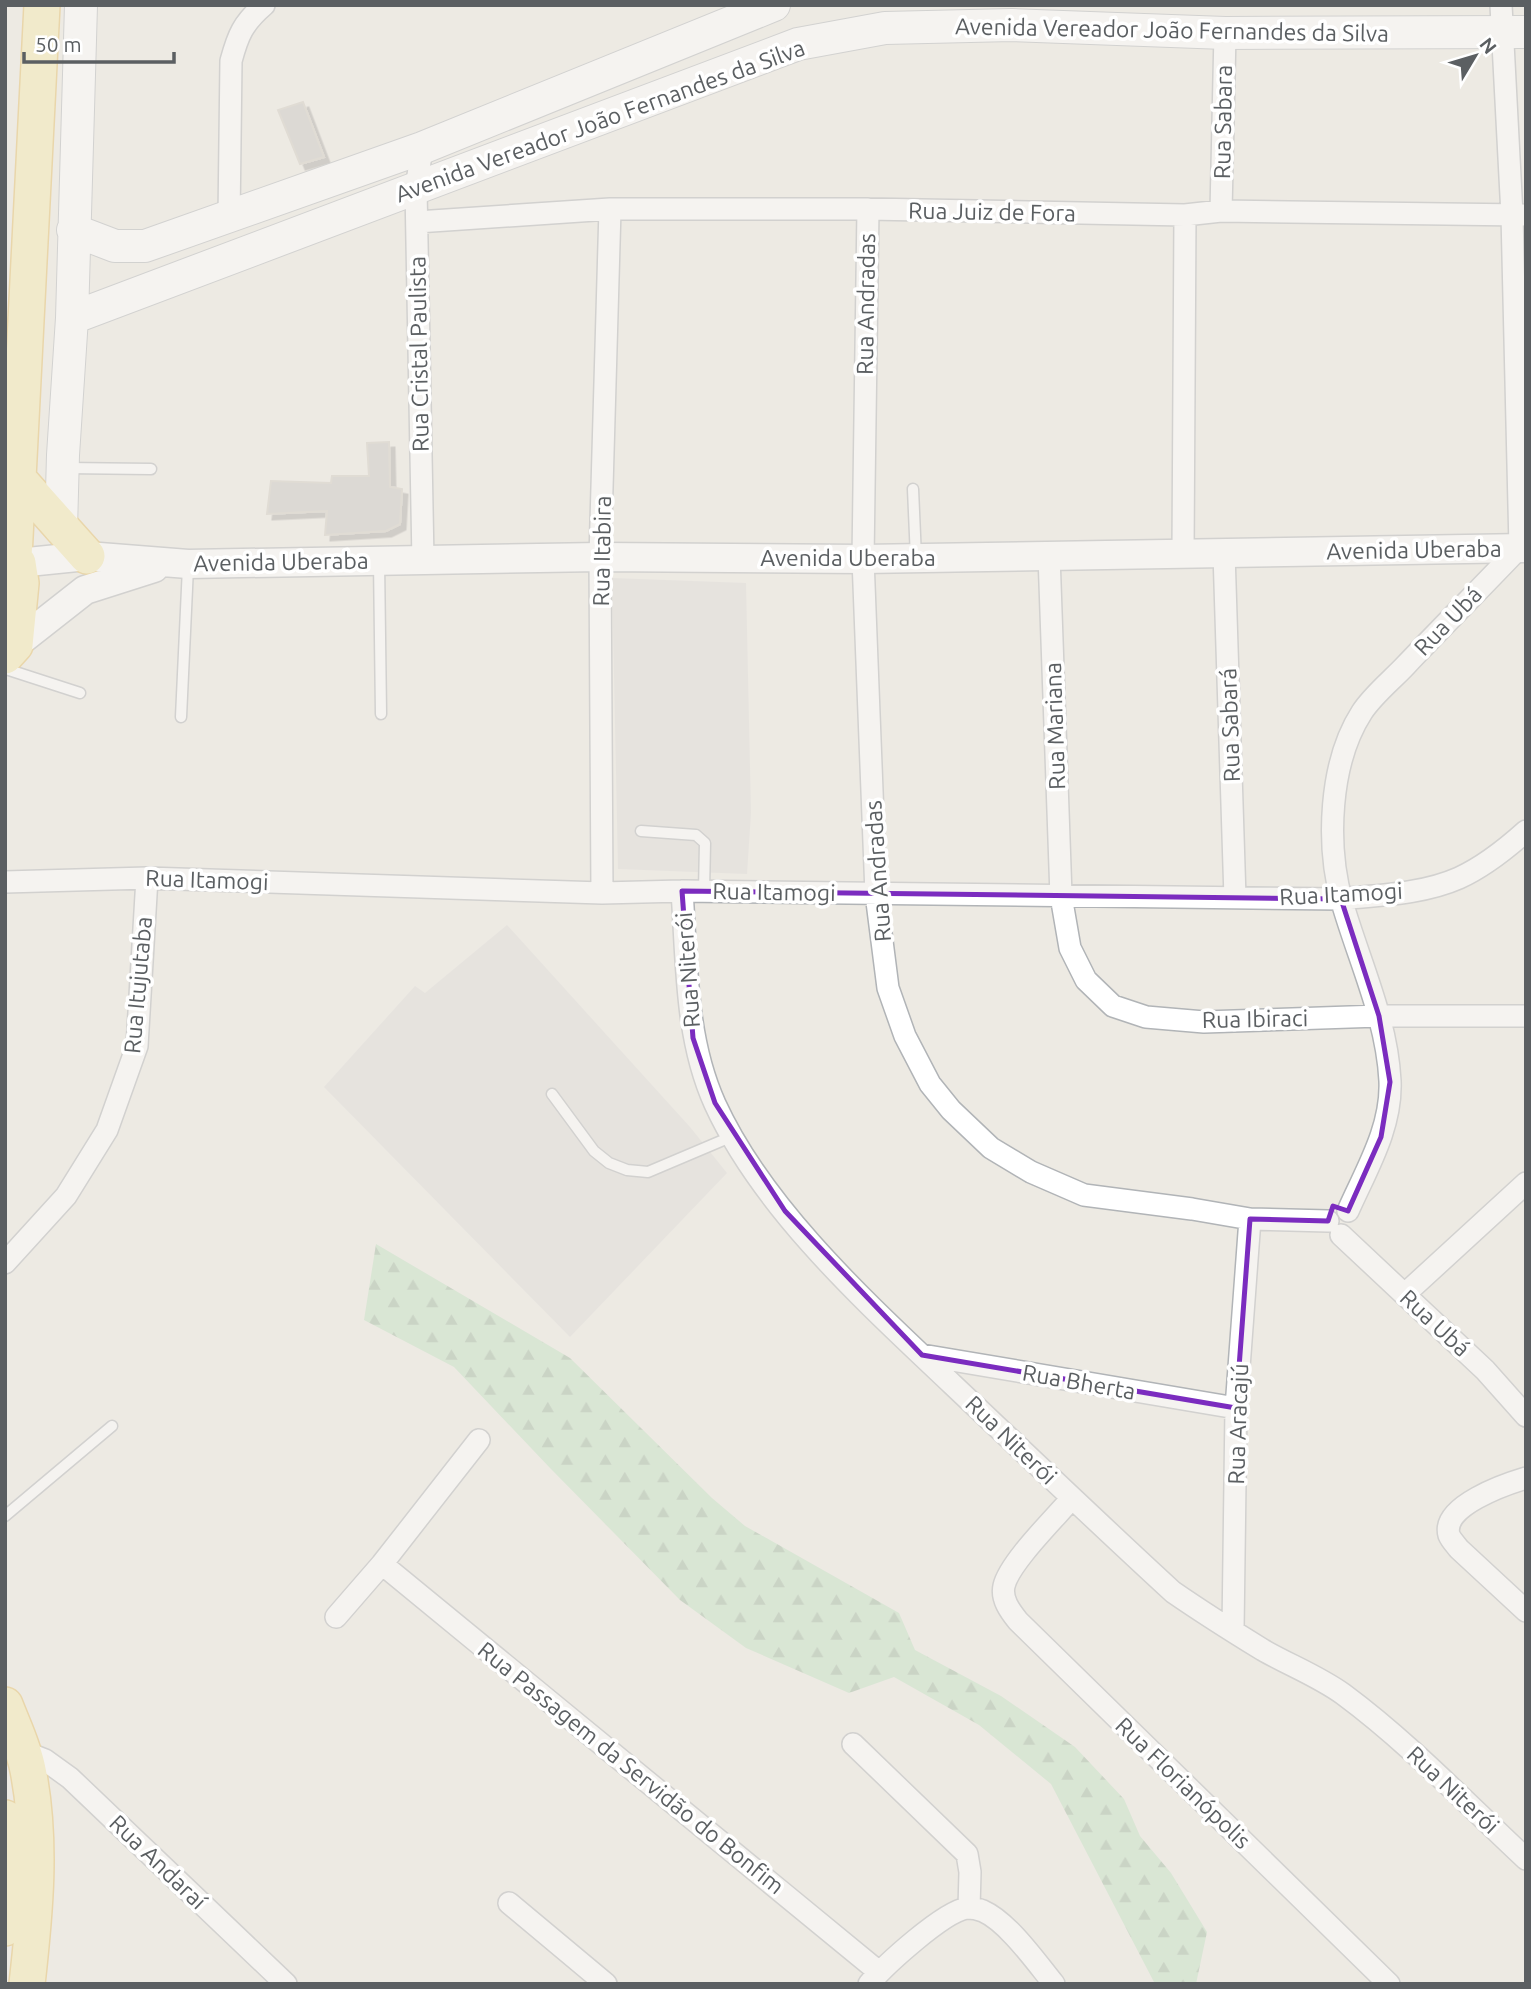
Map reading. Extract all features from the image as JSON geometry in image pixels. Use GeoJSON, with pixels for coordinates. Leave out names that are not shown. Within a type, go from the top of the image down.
{"type":"FeatureCollection","features":[{"type":"Feature","properties":{"kind":"main road"},"geometry":{"type":"LineString","coordinates":[[9,661],[21,583],[12,556],[20,481],[42,5]]}},
{"type":"Feature","properties":{"kind":"main road"},"geometry":{"type":"LineString","coordinates":[[61,529],[62,468],[72,318],[81,5]]}},
{"type":"Feature","properties":{"kind":"main road","name":"Avenida Vereador João Fernandes da Silva"},"geometry":{"type":"LineString","coordinates":[[73,230],[115,246],[145,246],[422,148],[774,5]]}},
{"type":"Feature","properties":{"kind":"main road","name":"Avenida Vereador João Fernandes da Silva"},"geometry":{"type":"LineString","coordinates":[[72,318],[798,44],[886,28],[1031,15],[1225,33],[1319,19],[1510,23]]}},
{"type":"Feature","properties":{"kind":"main road"},"geometry":{"type":"LineString","coordinates":[[20,481],[87,556]]}},
{"type":"Feature","properties":{"kind":"main road"},"geometry":{"type":"LineString","coordinates":[[5,1704],[28,1768],[34,1809],[35,1912],[27,1984]]}},
{"type":"Feature","properties":{"kind":"main road"},"geometry":{"type":"LineString","coordinates":[[5,1818],[5,1928]]}},
{"type":"Feature","properties":{"kind":"street"},"geometry":{"type":"LineString","coordinates":[[229,218],[232,61],[238,37],[247,19],[264,5]]}},
{"type":"Feature","properties":{"kind":"street"},"geometry":{"type":"LineString","coordinates":[[1510,23],[1519,215],[1523,547]]}},
{"type":"Feature","properties":{"kind":"street","name":"Rua Sabara"},"geometry":{"type":"LineString","coordinates":[[1220,211],[1225,33]]}},
{"type":"Feature","properties":{"kind":"street","name":"Rua Cristal Paulista"},"geometry":{"type":"LineString","coordinates":[[422,148],[416,189],[423,561]]}},
{"type":"Feature","properties":{"kind":"street","name":"Rua Juiz de Fora"},"geometry":{"type":"LineString","coordinates":[[417,222],[610,209],[868,209],[1185,215],[1220,211],[1519,215]]}},
{"type":"Feature","properties":{"kind":"street","name":"Rua Itabira"},"geometry":{"type":"LineString","coordinates":[[602,893],[600,557],[610,209]]}},
{"type":"Feature","properties":{"kind":"street","name":"Rua Andradas"},"geometry":{"type":"LineString","coordinates":[[868,209],[863,559],[876,894],[888,988],[905,1036],[930,1084],[951,1110],[992,1148],[1031,1172],[1084,1195],[1334,1228]]}},
{"type":"Feature","properties":{"kind":"street"},"geometry":{"type":"LineString","coordinates":[[1183,554],[1185,215]]}},
{"type":"Feature","properties":{"kind":"street","name":"Avenida Uberaba"},"geometry":{"type":"LineString","coordinates":[[12,556],[87,556],[179,564],[600,557],[863,559],[1523,547]]}},
{"type":"Feature","properties":{"kind":"street","name":"Rua Ubá"},"geometry":{"type":"LineString","coordinates":[[1523,547],[1362,711],[1343,755],[1333,795],[1334,850],[1341,899],[1380,1016],[1390,1082],[1388,1115],[1381,1137],[1348,1211],[1335,1210],[1334,1228],[1524,1408]]}},
{"type":"Feature","properties":{"kind":"street","name":"Rua Sabará"},"geometry":{"type":"LineString","coordinates":[[1224,553],[1235,898]]}},
{"type":"Feature","properties":{"kind":"street","name":"Rua Mariana"},"geometry":{"type":"LineString","coordinates":[[1049,555],[1061,896]]}},
{"type":"Feature","properties":{"kind":"street","name":"Avenida Uberaba"},"geometry":{"type":"LineString","coordinates":[[9,661],[85,590],[179,564]]}},
{"type":"Feature","properties":{"kind":"street","name":"Rua Itamogi"},"geometry":{"type":"LineString","coordinates":[[5,882],[148,878],[602,893],[704,891],[1341,899],[1410,891],[1459,878],[1506,849],[1526,831]]}},
{"type":"Feature","properties":{"kind":"street","name":"Rua Itujutaba"},"geometry":{"type":"LineString","coordinates":[[5,1263],[65,1196],[107,1130],[137,1046],[148,878]]}},
{"type":"Feature","properties":{"kind":"street","name":"Rua Niterói"},"geometry":{"type":"LineString","coordinates":[[682,891],[693,1038],[715,1103],[746,1159],[827,1261],[922,1355],[1173,1592],[1265,1651],[1341,1692],[1398,1739],[1526,1859]]}},
{"type":"Feature","properties":{"kind":"street","name":"Rua Ibiraci"},"geometry":{"type":"LineString","coordinates":[[1061,896],[1070,948],[1086,980],[1113,1006],[1146,1017],[1204,1022],[1380,1016],[1526,1016]]}},
{"type":"Feature","properties":{"kind":"street"},"geometry":{"type":"LineString","coordinates":[[1405,1294],[1526,1183]]}},
{"type":"Feature","properties":{"kind":"street","name":"Rua Aracajú"},"geometry":{"type":"LineString","coordinates":[[1233,1630],[1236,1408],[1250,1219]]}},
{"type":"Feature","properties":{"kind":"street","name":"Rua Bherta"},"geometry":{"type":"LineString","coordinates":[[922,1355],[1236,1408]]}},
{"type":"Feature","properties":{"kind":"street"},"geometry":{"type":"LineString","coordinates":[[336,1617],[383,1564],[479,1440]]}},
{"type":"Feature","properties":{"kind":"street"},"geometry":{"type":"LineString","coordinates":[[1526,1478],[1496,1488],[1470,1502],[1450,1524],[1450,1538],[1526,1611]]}},
{"type":"Feature","properties":{"kind":"street","name":"Rua Florianópolis"},"geometry":{"type":"LineString","coordinates":[[1072,1498],[1010,1571],[1003,1587],[1009,1610],[1389,1984]]}},
{"type":"Feature","properties":{"kind":"street","name":"Rua Passagem da Servidão do Bonfim"},"geometry":{"type":"LineString","coordinates":[[383,1564],[874,1978]]}},
{"type":"Feature","properties":{"kind":"street"},"geometry":{"type":"LineString","coordinates":[[853,1744],[967,1854],[970,1872],[964,1909]]}},
{"type":"Feature","properties":{"kind":"street","name":"Rua Andaraí"},"geometry":{"type":"LineString","coordinates":[[22,1751],[45,1760],[69,1778],[286,1984]]}},
{"type":"Feature","properties":{"kind":"street"},"geometry":{"type":"LineString","coordinates":[[509,1903],[606,1984]]}},
{"type":"Feature","properties":{"kind":"street"},"geometry":{"type":"LineString","coordinates":[[874,1978],[919,1938],[964,1909],[992,1916],[1054,1984]]}},
{"type":"Feature","properties":{"kind":"lane"},"geometry":{"type":"LineString","coordinates":[[62,468],[152,469]]}},
{"type":"Feature","properties":{"kind":"lane"},"geometry":{"type":"LineString","coordinates":[[913,489],[916,558]]}},
{"type":"Feature","properties":{"kind":"lane"},"geometry":{"type":"LineString","coordinates":[[379,561],[381,714]]}},
{"type":"Feature","properties":{"kind":"lane"},"geometry":{"type":"LineString","coordinates":[[179,564],[181,717]]}},
{"type":"Feature","properties":{"kind":"lane"},"geometry":{"type":"LineString","coordinates":[[9,661],[80,693]]}},
{"type":"Feature","properties":{"kind":"lane"},"geometry":{"type":"LineString","coordinates":[[641,831],[696,835],[705,843],[704,891]]}},
{"type":"Feature","properties":{"kind":"lane"},"geometry":{"type":"LineString","coordinates":[[552,1094],[594,1151],[609,1164],[627,1170],[648,1172],[733,1136]]}},
{"type":"Feature","properties":{"kind":"lane"},"geometry":{"type":"LineString","coordinates":[[5,1516],[112,1426]]}},
{"type":"Feature","properties":{"kind":"highlighted area"},"geometry":{"type":"Polygon","coordinates":[[[682,891],[1341,899],[1379,1016],[1390,1082],[1381,1137],[1348,1211],[1333,1206],[1328,1221],[1250,1219],[1236,1408],[922,1355],[785,1211],[715,1103],[693,1038],[682,891]]]}},
{"type":"Feature","properties":{"kind":"shaded area"},"geometry":{"type":"Polygon","coordinates":[[[612,578],[746,583],[751,813],[747,874],[618,869],[612,578]]]}},
{"type":"Feature","properties":{"kind":"shaded area"},"geometry":{"type":"Polygon","coordinates":[[[507,925],[690,1127],[727,1173],[570,1337],[324,1087],[415,986],[425,993],[507,925]]]}},
{"type":"Feature","properties":{"kind":"green space"},"geometry":{"type":"Polygon","coordinates":[[[376,1244],[570,1358],[712,1498],[745,1526],[899,1613],[915,1650],[1001,1696],[1075,1747],[1124,1799],[1140,1836],[1171,1873],[1207,1932],[1196,1984],[1155,1984],[1051,1784],[979,1725],[894,1677],[849,1693],[746,1648],[680,1600],[454,1367],[364,1320],[376,1244]]]}},
{"type":"Feature","properties":{"kind":"building"},"geometry":{"type":"Polygon","coordinates":[[[303,102],[324,157],[300,164],[278,110],[303,102]]]}},
{"type":"Feature","properties":{"kind":"building"},"geometry":{"type":"Polygon","coordinates":[[[389,442],[390,487],[402,489],[400,524],[386,531],[325,535],[327,511],[267,514],[271,481],[331,483],[332,476],[369,476],[367,443],[389,442]]]}}]}
